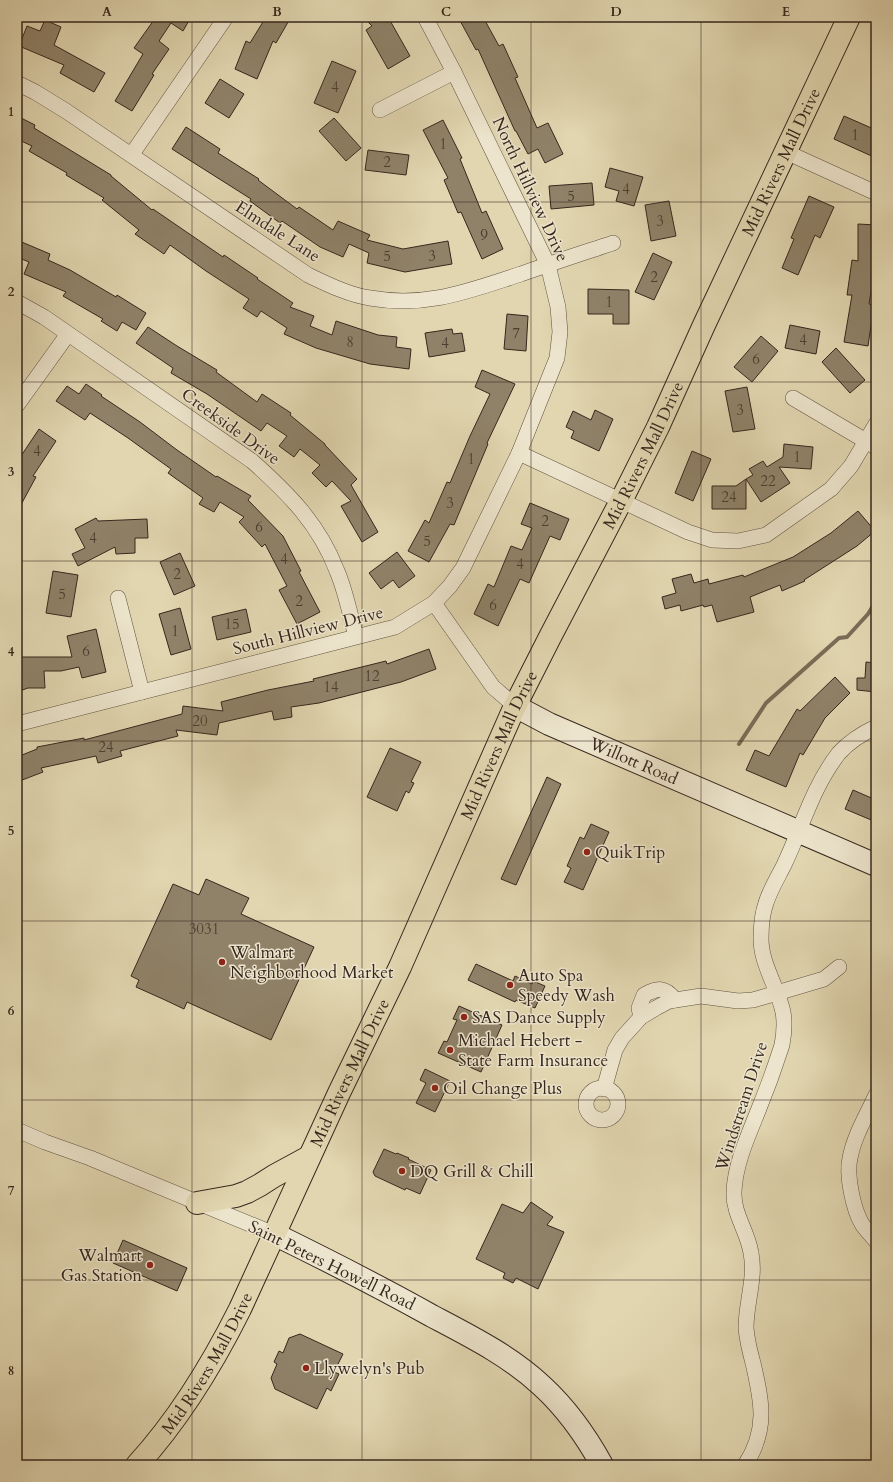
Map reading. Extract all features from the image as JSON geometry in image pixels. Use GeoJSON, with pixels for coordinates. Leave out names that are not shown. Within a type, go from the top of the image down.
{"type":"FeatureCollection","features":[{"type":"Feature","properties":{"kind":"main road","name":"Mid Rivers Mall Drive"},"geometry":{"type":"LineString","coordinates":[[138,1465],[175,1419],[211,1364],[240,1309],[339,1093],[408,948],[515,706],[658,427],[704,325],[849,17]]}},
{"type":"Feature","properties":{"kind":"main road","name":"Willott Road"},"geometry":{"type":"LineString","coordinates":[[515,706],[549,724],[876,865]]}},
{"type":"Feature","properties":{"kind":"main road"},"geometry":{"type":"LineString","coordinates":[[197,1203],[236,1196],[247,1192],[310,1157]]}},
{"type":"Feature","properties":{"kind":"main road","name":"Saint Peters Howell Road"},"geometry":{"type":"LineString","coordinates":[[274,1234],[390,1293],[506,1357],[541,1385],[560,1404],[592,1447],[602,1465]]}},
{"type":"Feature","properties":{"kind":"street"},"geometry":{"type":"LineString","coordinates":[[132,154],[226,17]]}},
{"type":"Feature","properties":{"kind":"street","name":"North Hillview Drive"},"geometry":{"type":"LineString","coordinates":[[425,17],[454,72],[548,264],[558,307],[560,332],[557,358],[519,453]]}},
{"type":"Feature","properties":{"kind":"street"},"geometry":{"type":"LineString","coordinates":[[380,110],[454,72]]}},
{"type":"Feature","properties":{"kind":"street","name":"Elmdale Lane"},"geometry":{"type":"LineString","coordinates":[[17,83],[36,92],[132,154],[278,256],[308,275],[334,287],[369,298],[400,301],[434,300],[465,292],[614,243]]}},
{"type":"Feature","properties":{"kind":"street"},"geometry":{"type":"LineString","coordinates":[[786,152],[876,193]]}},
{"type":"Feature","properties":{"kind":"street","name":"Creekside Drive"},"geometry":{"type":"LineString","coordinates":[[17,302],[44,317],[252,461],[283,489],[302,510],[321,539],[338,572],[356,636]]}},
{"type":"Feature","properties":{"kind":"street"},"geometry":{"type":"LineString","coordinates":[[17,405],[68,334]]}},
{"type":"Feature","properties":{"kind":"street"},"geometry":{"type":"LineString","coordinates":[[793,398],[871,444]]}},
{"type":"Feature","properties":{"kind":"street"},"geometry":{"type":"LineString","coordinates":[[519,453],[688,532],[712,540],[738,541],[766,535],[831,489],[871,444],[876,424]]}},
{"type":"Feature","properties":{"kind":"street","name":"South Hillview Drive"},"geometry":{"type":"LineString","coordinates":[[17,724],[395,627],[434,603],[450,586],[463,568],[519,453]]}},
{"type":"Feature","properties":{"kind":"street"},"geometry":{"type":"LineString","coordinates":[[118,598],[142,692]]}},
{"type":"Feature","properties":{"kind":"street","name":"Willott Road"},"geometry":{"type":"LineString","coordinates":[[434,603],[493,688],[515,706]]}},
{"type":"Feature","properties":{"kind":"street","name":"Windstream Drive"},"geometry":{"type":"LineString","coordinates":[[745,1465],[757,1443],[761,1426],[762,1407],[760,1391],[747,1335],[746,1323],[753,1264],[751,1249],[735,1206],[734,1192],[739,1164],[782,1045],[784,1027],[783,1012],[764,957],[761,941],[762,922],[766,903],[827,769],[850,743],[864,732],[876,727]]}},
{"type":"Feature","properties":{"kind":"street"},"geometry":{"type":"LineString","coordinates":[[604,1089],[615,1050],[622,1038],[641,1017],[656,1008],[675,1000],[701,996],[738,1001],[753,1000],[824,980],[839,967]]}},
{"type":"Feature","properties":{"kind":"street"},"geometry":{"type":"LineString","coordinates":[[876,1095],[858,1132],[850,1158],[849,1181],[862,1223],[876,1240]]}},
{"type":"Feature","properties":{"kind":"street","name":"Saint Peters Howell Road"},"geometry":{"type":"LineString","coordinates":[[17,1130],[90,1158],[274,1234]]}},
{"type":"Feature","properties":{"kind":"building"},"geometry":{"type":"Polygon","coordinates":[[[156,17],[191,17],[183,31],[171,23],[159,41],[169,49],[152,74],[154,75],[132,111],[115,101],[143,54],[134,48],[156,17]]]}},
{"type":"Feature","properties":{"kind":"building"},"geometry":{"type":"Polygon","coordinates":[[[266,17],[291,17],[276,43],[273,41],[257,79],[235,69],[246,41],[250,43],[266,17]]]}},
{"type":"Feature","properties":{"kind":"building"},"geometry":{"type":"Polygon","coordinates":[[[363,17],[388,17],[410,56],[388,69],[366,30],[372,26],[363,17]]]}},
{"type":"Feature","properties":{"kind":"building"},"geometry":{"type":"Polygon","coordinates":[[[458,17],[483,17],[499,46],[503,44],[518,77],[515,78],[537,128],[548,123],[563,154],[545,163],[538,149],[528,154],[515,131],[478,49],[476,50],[458,17]]]}},
{"type":"Feature","properties":{"kind":"building"},"geometry":{"type":"Polygon","coordinates":[[[45,20],[61,27],[54,45],[105,73],[94,92],[60,73],[64,65],[19,46],[27,26],[40,31],[45,20]]]}},
{"type":"Feature","properties":{"kind":"building"},"geometry":{"type":"Polygon","coordinates":[[[332,61],[356,71],[338,113],[314,103],[332,61]]]}},
{"type":"Feature","properties":{"kind":"building"},"geometry":{"type":"Polygon","coordinates":[[[220,79],[244,94],[229,118],[205,103],[220,79]]]}},
{"type":"Feature","properties":{"kind":"building"},"geometry":{"type":"Polygon","coordinates":[[[17,116],[35,125],[34,128],[111,175],[152,210],[153,209],[223,257],[224,255],[293,303],[290,307],[314,316],[310,326],[332,335],[336,321],[378,335],[397,337],[396,347],[411,349],[409,369],[370,364],[316,348],[284,334],[287,328],[261,311],[257,317],[243,308],[249,299],[170,245],[164,254],[135,234],[139,230],[102,200],[104,198],[66,175],[67,173],[29,151],[32,146],[17,139],[17,116]]]}},
{"type":"Feature","properties":{"kind":"building"},"geometry":{"type":"Polygon","coordinates":[[[844,116],[876,130],[876,158],[834,139],[844,116]]]}},
{"type":"Feature","properties":{"kind":"building"},"geometry":{"type":"Polygon","coordinates":[[[334,118],[361,148],[346,161],[319,131],[334,118]]]}},
{"type":"Feature","properties":{"kind":"building"},"geometry":{"type":"Polygon","coordinates":[[[443,120],[462,158],[460,159],[482,213],[486,211],[503,249],[482,259],[461,212],[458,213],[444,180],[448,178],[423,130],[443,120]]]}},
{"type":"Feature","properties":{"kind":"building"},"geometry":{"type":"Polygon","coordinates":[[[186,127],[220,149],[218,153],[259,179],[258,180],[297,209],[299,207],[333,230],[338,221],[370,235],[367,240],[403,249],[448,241],[452,264],[405,272],[367,263],[369,253],[349,244],[343,257],[320,247],[282,221],[280,223],[250,201],[251,199],[172,149],[186,127]]]}},
{"type":"Feature","properties":{"kind":"building"},"geometry":{"type":"Polygon","coordinates":[[[368,150],[409,155],[406,175],[365,170],[368,150]]]}},
{"type":"Feature","properties":{"kind":"building"},"geometry":{"type":"Polygon","coordinates":[[[610,168],[643,177],[634,206],[616,201],[619,191],[605,187],[610,168]]]}},
{"type":"Feature","properties":{"kind":"building"},"geometry":{"type":"Polygon","coordinates":[[[592,183],[594,205],[551,209],[549,186],[592,183]]]}},
{"type":"Feature","properties":{"kind":"building"},"geometry":{"type":"Polygon","coordinates":[[[809,196],[834,207],[820,238],[815,235],[798,275],[782,268],[794,239],[791,238],[809,196]]]}},
{"type":"Feature","properties":{"kind":"building"},"geometry":{"type":"Polygon","coordinates":[[[669,201],[676,236],[651,241],[645,205],[669,201]]]}},
{"type":"Feature","properties":{"kind":"building"},"geometry":{"type":"Polygon","coordinates":[[[858,224],[876,225],[876,263],[869,304],[874,305],[868,346],[844,342],[852,295],[847,295],[852,260],[858,261],[858,224]]]}},
{"type":"Feature","properties":{"kind":"building"},"geometry":{"type":"Polygon","coordinates":[[[17,240],[50,254],[48,260],[70,270],[116,297],[117,295],[146,313],[136,330],[122,322],[117,331],[101,321],[103,319],[63,296],[66,292],[24,274],[29,262],[17,257],[17,240]]]}},
{"type":"Feature","properties":{"kind":"building"},"geometry":{"type":"Polygon","coordinates":[[[653,253],[672,262],[654,300],[635,292],[653,253]]]}},
{"type":"Feature","properties":{"kind":"building"},"geometry":{"type":"Polygon","coordinates":[[[588,289],[629,290],[629,324],[613,324],[613,314],[588,314],[588,289]]]}},
{"type":"Feature","properties":{"kind":"building"},"geometry":{"type":"Polygon","coordinates":[[[507,314],[528,316],[526,351],[504,349],[507,314]]]}},
{"type":"Feature","properties":{"kind":"building"},"geometry":{"type":"Polygon","coordinates":[[[790,325],[820,331],[816,354],[785,348],[790,325]]]}},
{"type":"Feature","properties":{"kind":"building"},"geometry":{"type":"Polygon","coordinates":[[[148,327],[217,370],[216,372],[257,402],[262,394],[291,413],[290,415],[325,444],[357,479],[351,485],[378,532],[362,542],[341,506],[351,501],[332,481],[326,487],[312,473],[320,465],[300,449],[294,457],[279,446],[287,436],[267,423],[261,431],[207,394],[171,373],[173,368],[136,343],[148,327]]]}},
{"type":"Feature","properties":{"kind":"building"},"geometry":{"type":"Polygon","coordinates":[[[452,329],[453,334],[462,333],[465,351],[429,357],[425,333],[452,329]]]}},
{"type":"Feature","properties":{"kind":"building"},"geometry":{"type":"Polygon","coordinates":[[[761,336],[778,351],[752,382],[734,367],[761,336]]]}},
{"type":"Feature","properties":{"kind":"building"},"geometry":{"type":"Polygon","coordinates":[[[836,348],[865,380],[850,393],[822,362],[836,348]]]}},
{"type":"Feature","properties":{"kind":"building"},"geometry":{"type":"Polygon","coordinates":[[[482,370],[515,384],[487,443],[488,444],[454,525],[450,524],[429,562],[408,551],[425,520],[429,523],[447,482],[450,483],[490,394],[475,387],[482,370]]]}},
{"type":"Feature","properties":{"kind":"building"},"geometry":{"type":"Polygon","coordinates":[[[86,384],[216,477],[217,476],[251,496],[248,500],[283,536],[301,571],[299,572],[320,612],[297,624],[279,590],[287,586],[265,544],[262,547],[239,522],[244,517],[220,502],[214,512],[199,504],[203,498],[168,473],[171,469],[128,438],[90,413],[85,420],[56,401],[67,386],[79,394],[86,384]]]}},
{"type":"Feature","properties":{"kind":"building"},"geometry":{"type":"Polygon","coordinates":[[[747,387],[755,429],[733,432],[725,391],[747,387]]]}},
{"type":"Feature","properties":{"kind":"building"},"geometry":{"type":"Polygon","coordinates":[[[595,410],[613,419],[599,451],[571,438],[574,431],[566,427],[573,411],[591,420],[595,410]]]}},
{"type":"Feature","properties":{"kind":"building"},"geometry":{"type":"Polygon","coordinates":[[[39,429],[56,441],[33,476],[36,477],[17,512],[17,462],[39,429]]]}},
{"type":"Feature","properties":{"kind":"building"},"geometry":{"type":"Polygon","coordinates":[[[784,444],[813,447],[811,469],[779,467],[790,483],[761,502],[746,479],[753,475],[749,469],[763,461],[767,467],[783,457],[784,444]]]}},
{"type":"Feature","properties":{"kind":"building"},"geometry":{"type":"Polygon","coordinates":[[[692,451],[711,459],[693,501],[675,493],[692,451]]]}},
{"type":"Feature","properties":{"kind":"building"},"geometry":{"type":"Polygon","coordinates":[[[746,479],[746,509],[712,509],[712,486],[736,486],[746,479]]]}},
{"type":"Feature","properties":{"kind":"building"},"geometry":{"type":"Polygon","coordinates":[[[530,503],[569,519],[560,540],[550,536],[529,583],[520,579],[498,626],[474,614],[488,584],[494,587],[511,546],[522,550],[532,528],[521,524],[530,503]]]}},
{"type":"Feature","properties":{"kind":"building"},"geometry":{"type":"Polygon","coordinates":[[[858,511],[875,531],[857,546],[804,580],[805,581],[782,591],[780,585],[750,597],[754,612],[717,622],[712,605],[704,607],[703,605],[681,611],[680,605],[665,609],[662,597],[676,593],[672,579],[691,574],[694,583],[708,579],[709,584],[743,575],[744,577],[793,557],[831,533],[858,511]]]}},
{"type":"Feature","properties":{"kind":"building"},"geometry":{"type":"Polygon","coordinates":[[[96,518],[98,521],[147,519],[148,538],[135,538],[135,553],[116,554],[115,547],[78,566],[72,554],[85,548],[75,529],[96,518]]]}},
{"type":"Feature","properties":{"kind":"building"},"geometry":{"type":"Polygon","coordinates":[[[397,552],[415,576],[399,588],[393,580],[381,589],[369,573],[397,552]]]}},
{"type":"Feature","properties":{"kind":"building"},"geometry":{"type":"Polygon","coordinates":[[[180,553],[195,586],[174,595],[160,562],[180,553]]]}},
{"type":"Feature","properties":{"kind":"building"},"geometry":{"type":"Polygon","coordinates":[[[53,571],[78,575],[71,617],[46,613],[53,571]]]}},
{"type":"Feature","properties":{"kind":"building"},"geometry":{"type":"Polygon","coordinates":[[[180,608],[191,649],[171,655],[159,614],[180,608]]]}},
{"type":"Feature","properties":{"kind":"building"},"geometry":{"type":"Polygon","coordinates":[[[246,609],[251,632],[217,640],[212,617],[246,609]]]}},
{"type":"Feature","properties":{"kind":"building"},"geometry":{"type":"Polygon","coordinates":[[[96,629],[106,672],[82,678],[79,667],[61,671],[44,671],[45,688],[28,688],[17,692],[17,657],[72,657],[67,636],[96,629]]]}},
{"type":"Feature","properties":{"kind":"building"},"geometry":{"type":"Polygon","coordinates":[[[429,649],[436,669],[401,682],[319,703],[291,707],[292,717],[274,720],[272,711],[219,723],[217,735],[176,730],[178,736],[120,751],[122,756],[98,763],[96,756],[41,768],[43,772],[17,782],[17,757],[37,749],[37,747],[84,738],[84,740],[182,714],[183,706],[223,711],[221,702],[268,690],[314,681],[313,679],[386,661],[387,664],[429,649]]]}},
{"type":"Feature","properties":{"kind":"building"},"geometry":{"type":"Polygon","coordinates":[[[866,662],[876,663],[876,692],[857,690],[857,678],[865,678],[866,662]]]}},
{"type":"Feature","properties":{"kind":"building"},"geometry":{"type":"Polygon","coordinates":[[[835,677],[850,693],[825,718],[803,755],[800,753],[786,787],[746,770],[755,750],[769,756],[797,709],[800,711],[835,677]]]}},
{"type":"Feature","properties":{"kind":"building"},"geometry":{"type":"Polygon","coordinates":[[[390,748],[421,762],[411,782],[414,783],[409,793],[406,791],[397,811],[367,797],[390,748]]]}},
{"type":"Feature","properties":{"kind":"building"},"geometry":{"type":"Polygon","coordinates":[[[547,777],[561,784],[516,885],[501,879],[547,777]]]}},
{"type":"Feature","properties":{"kind":"building"},"geometry":{"type":"Polygon","coordinates":[[[853,790],[876,800],[876,822],[845,809],[853,790]]]}},
{"type":"Feature","properties":{"kind":"building","name":"QuikTrip"},"geometry":{"type":"Polygon","coordinates":[[[591,824],[609,832],[583,890],[564,882],[571,868],[567,866],[580,837],[584,839],[591,824]]]}},
{"type":"Feature","properties":{"kind":"building","name":"Walmart Neighborhood Market"},"geometry":{"type":"Polygon","coordinates":[[[206,879],[249,898],[241,914],[314,947],[271,1040],[187,1002],[184,1009],[136,987],[139,980],[131,976],[173,884],[199,895],[206,879]]]}},
{"type":"Feature","properties":{"kind":"building","name":"Auto Spa Speedy Wash"},"geometry":{"type":"Polygon","coordinates":[[[476,964],[513,981],[515,976],[532,984],[533,981],[545,986],[535,1008],[516,1000],[515,1002],[468,980],[476,964]]]}},
{"type":"Feature","properties":{"kind":"building"},"geometry":{"type":"Polygon","coordinates":[[[459,1006],[502,1025],[481,1072],[438,1053],[444,1041],[447,1042],[457,1020],[453,1019],[459,1006]]]}},
{"type":"Feature","properties":{"kind":"building","name":"Oil Change Plus"},"geometry":{"type":"Polygon","coordinates":[[[425,1069],[450,1081],[435,1112],[416,1103],[426,1083],[420,1080],[425,1069]]]}},
{"type":"Feature","properties":{"kind":"building","name":"DQ Grill & Chill"},"geometry":{"type":"Polygon","coordinates":[[[384,1149],[409,1158],[408,1159],[431,1170],[420,1194],[406,1188],[405,1190],[375,1176],[373,1172],[384,1149]]]}},
{"type":"Feature","properties":{"kind":"building"},"geometry":{"type":"Polygon","coordinates":[[[531,1202],[553,1217],[547,1225],[564,1232],[538,1289],[516,1278],[513,1283],[503,1278],[505,1273],[476,1259],[502,1204],[523,1213],[531,1202]]]}},
{"type":"Feature","properties":{"kind":"building","name":"Walmart Gas Station"},"geometry":{"type":"Polygon","coordinates":[[[123,1240],[187,1268],[177,1291],[113,1263],[123,1240]]]}},
{"type":"Feature","properties":{"kind":"building","name":"Llywelyn's Pub"},"geometry":{"type":"Polygon","coordinates":[[[300,1334],[343,1354],[334,1372],[339,1374],[331,1391],[327,1388],[317,1409],[275,1389],[271,1378],[277,1364],[274,1362],[279,1351],[283,1353],[289,1338],[300,1334]]]}},
{"type":"Feature","properties":{"kind":"waterway"},"geometry":{"type":"LineString","coordinates":[[739,744],[766,703],[839,638],[847,637],[868,614],[876,601]]}},
{"type":"Feature","properties":{"kind":"place","name":"QuikTrip"},"geometry":{"type":"Point","coordinates":[587,852]}},
{"type":"Feature","properties":{"kind":"place","name":"Walmart Neighborhood Market"},"geometry":{"type":"Point","coordinates":[222,962]}},
{"type":"Feature","properties":{"kind":"place","name":"Auto Spa Speedy Wash"},"geometry":{"type":"Point","coordinates":[510,985]}},
{"type":"Feature","properties":{"kind":"place","name":"SAS Dance Supply"},"geometry":{"type":"Point","coordinates":[464,1017]}},
{"type":"Feature","properties":{"kind":"place","name":"Michael Hebert - State Farm Insurance"},"geometry":{"type":"Point","coordinates":[450,1050]}},
{"type":"Feature","properties":{"kind":"place","name":"Oil Change Plus"},"geometry":{"type":"Point","coordinates":[435,1088]}},
{"type":"Feature","properties":{"kind":"place","name":"DQ Grill & Chill"},"geometry":{"type":"Point","coordinates":[402,1171]}},
{"type":"Feature","properties":{"kind":"place","name":"Walmart Gas Station"},"geometry":{"type":"Point","coordinates":[150,1265]}},
{"type":"Feature","properties":{"kind":"place","name":"Llywelyn's Pub"},"geometry":{"type":"Point","coordinates":[306,1368]}}]}
